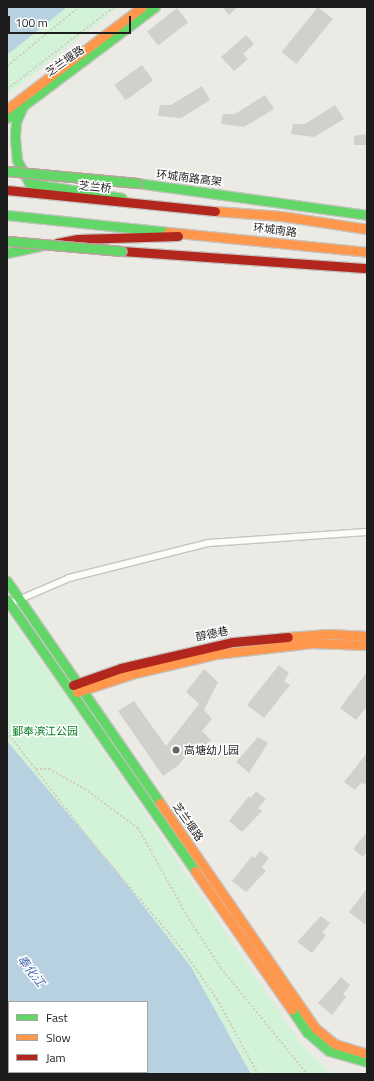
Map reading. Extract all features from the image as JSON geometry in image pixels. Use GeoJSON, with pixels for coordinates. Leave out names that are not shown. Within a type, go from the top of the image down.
{"type":"FeatureCollection","features":[{"type":"Feature","properties":{"kind":"main road","name":"芝兰堰路"},"geometry":{"type":"LineString","coordinates":[[7,108],[142,7]]}},
{"type":"Feature","properties":{"kind":"main road","name":"芝兰堰路"},"geometry":{"type":"LineString","coordinates":[[7,118],[155,7]]}},
{"type":"Feature","properties":{"kind":"main road"},"geometry":{"type":"LineString","coordinates":[[23,106],[16,122],[15,138],[17,160],[29,183],[180,209]]}},
{"type":"Feature","properties":{"kind":"main road","name":"环城南路高架"},"geometry":{"type":"LineString","coordinates":[[7,171],[138,183],[332,208],[367,215]]}},
{"type":"Feature","properties":{"kind":"main road","name":"芝兰桥"},"geometry":{"type":"LineString","coordinates":[[7,190],[180,209]]}},
{"type":"Feature","properties":{"kind":"main road","name":"环城南路"},"geometry":{"type":"LineString","coordinates":[[180,209],[281,216],[367,229]]}},
{"type":"Feature","properties":{"kind":"main road","name":"环城南路"},"geometry":{"type":"LineString","coordinates":[[7,215],[180,231],[367,252]]}},
{"type":"Feature","properties":{"kind":"main road"},"geometry":{"type":"LineString","coordinates":[[7,253],[78,239],[218,235]]}},
{"type":"Feature","properties":{"kind":"main road"},"geometry":{"type":"LineString","coordinates":[[7,241],[367,268]]}},
{"type":"Feature","properties":{"kind":"main road","name":"芝兰堰路"},"geometry":{"type":"LineString","coordinates":[[7,581],[315,1028],[335,1044],[367,1054]]}},
{"type":"Feature","properties":{"kind":"main road","name":"芝兰堰路"},"geometry":{"type":"LineString","coordinates":[[8,602],[307,1032],[329,1051],[367,1062]]}},
{"type":"Feature","properties":{"kind":"main road","name":"醇德巷"},"geometry":{"type":"LineString","coordinates":[[70,691],[121,668],[233,642],[320,634],[367,636]]}},
{"type":"Feature","properties":{"kind":"main road","name":"醇德巷"},"geometry":{"type":"LineString","coordinates":[[79,687],[216,654],[312,643],[367,645]]}},
{"type":"Feature","properties":{"kind":"street"},"geometry":{"type":"LineString","coordinates":[[8,602],[19,599],[69,578],[208,542],[367,532]]}},
{"type":"Feature","properties":{"kind":"path"},"geometry":{"type":"LineString","coordinates":[[7,66],[79,7]]}},
{"type":"Feature","properties":{"kind":"path"},"geometry":{"type":"LineString","coordinates":[[7,89],[114,7]]}},
{"type":"Feature","properties":{"kind":"path"},"geometry":{"type":"LineString","coordinates":[[7,732],[182,949],[217,999],[258,1074]]}},
{"type":"Feature","properties":{"kind":"path"},"geometry":{"type":"LineString","coordinates":[[36,769],[49,769],[85,789],[138,828],[189,919],[221,968],[307,1074]]}},
{"type":"Feature","properties":{"kind":"green space"},"geometry":{"type":"Polygon","coordinates":[[[63,7],[119,7],[7,95],[7,51],[63,7]]]}},
{"type":"Feature","properties":{"kind":"green space","name":"鄞奉滨江公园"},"geometry":{"type":"Polygon","coordinates":[[[7,614],[66,696],[302,1045],[332,1074],[251,1074],[234,1041],[166,939],[7,744],[7,614]]]}},
{"type":"Feature","properties":{"kind":"water"},"geometry":{"type":"Polygon","coordinates":[[[7,7],[67,7],[7,55],[7,7]]]}},
{"type":"Feature","properties":{"kind":"water","name":"奉化江"},"geometry":{"type":"Polygon","coordinates":[[[7,741],[113,867],[191,967],[251,1074],[7,1074],[7,741]]]}},
{"type":"Feature","properties":{"kind":"building"},"geometry":{"type":"Polygon","coordinates":[[[222,7],[238,7],[229,15],[222,7]]]}},
{"type":"Feature","properties":{"kind":"building"},"geometry":{"type":"Polygon","coordinates":[[[318,7],[333,19],[296,64],[281,52],[318,7]]]}},
{"type":"Feature","properties":{"kind":"building"},"geometry":{"type":"Polygon","coordinates":[[[177,8],[188,22],[158,46],[147,31],[177,8]]]}},
{"type":"Feature","properties":{"kind":"building"},"geometry":{"type":"Polygon","coordinates":[[[246,35],[254,44],[243,54],[248,59],[234,71],[221,57],[246,35]]]}},
{"type":"Feature","properties":{"kind":"building"},"geometry":{"type":"Polygon","coordinates":[[[142,65],[153,80],[126,100],[114,85],[142,65]]]}},
{"type":"Feature","properties":{"kind":"building"},"geometry":{"type":"Polygon","coordinates":[[[202,86],[210,100],[181,118],[158,116],[160,105],[171,105],[202,86]]]}},
{"type":"Feature","properties":{"kind":"building"},"geometry":{"type":"Polygon","coordinates":[[[265,95],[274,109],[244,127],[221,124],[223,114],[235,114],[265,95]]]}},
{"type":"Feature","properties":{"kind":"building"},"geometry":{"type":"Polygon","coordinates":[[[335,105],[344,119],[314,137],[291,134],[293,124],[305,124],[335,105]]]}},
{"type":"Feature","properties":{"kind":"building"},"geometry":{"type":"Polygon","coordinates":[[[367,134],[367,145],[354,145],[354,136],[367,134]]]}},
{"type":"Feature","properties":{"kind":"building"},"geometry":{"type":"Polygon","coordinates":[[[279,665],[289,673],[284,681],[290,685],[264,718],[247,705],[279,665]]]}},
{"type":"Feature","properties":{"kind":"building"},"geometry":{"type":"Polygon","coordinates":[[[204,669],[218,682],[204,710],[212,719],[202,731],[211,740],[197,754],[189,751],[179,765],[163,776],[118,711],[134,701],[166,746],[199,704],[186,692],[204,669]]]}},
{"type":"Feature","properties":{"kind":"building"},"geometry":{"type":"Polygon","coordinates":[[[367,672],[367,706],[356,720],[340,708],[367,672]]]}},
{"type":"Feature","properties":{"kind":"building"},"geometry":{"type":"Polygon","coordinates":[[[258,737],[268,743],[249,773],[236,762],[258,737]]]}},
{"type":"Feature","properties":{"kind":"building"},"geometry":{"type":"Polygon","coordinates":[[[367,753],[367,785],[361,783],[355,790],[344,782],[367,753]]]}},
{"type":"Feature","properties":{"kind":"building"},"geometry":{"type":"Polygon","coordinates":[[[256,791],[266,799],[258,808],[262,811],[242,832],[229,821],[249,796],[251,798],[256,791]]]}},
{"type":"Feature","properties":{"kind":"building"},"geometry":{"type":"Polygon","coordinates":[[[367,832],[367,851],[363,857],[353,849],[367,832]]]}},
{"type":"Feature","properties":{"kind":"building"},"geometry":{"type":"Polygon","coordinates":[[[260,851],[269,858],[262,867],[266,871],[246,892],[232,881],[252,856],[255,858],[260,851]]]}},
{"type":"Feature","properties":{"kind":"building"},"geometry":{"type":"Polygon","coordinates":[[[367,889],[367,924],[366,925],[349,912],[367,889]]]}},
{"type":"Feature","properties":{"kind":"building"},"geometry":{"type":"Polygon","coordinates":[[[321,916],[330,923],[322,933],[326,935],[312,953],[297,942],[321,916]]]}},
{"type":"Feature","properties":{"kind":"building"},"geometry":{"type":"Polygon","coordinates":[[[341,977],[350,985],[343,994],[346,997],[332,1015],[318,1003],[341,977]]]}},
{"type":"Feature","properties":{"kind":"traffic: fast"},"geometry":{"type":"LineString","coordinates":[[7,118],[155,7]]}},
{"type":"Feature","properties":{"kind":"traffic: fast"},"geometry":{"type":"LineString","coordinates":[[23,106],[16,122],[15,138],[17,160],[29,183],[122,198]]}},
{"type":"Feature","properties":{"kind":"traffic: fast"},"geometry":{"type":"LineString","coordinates":[[7,171],[137,183]]}},
{"type":"Feature","properties":{"kind":"traffic: fast"},"geometry":{"type":"LineString","coordinates":[[137,183],[367,215]]}},
{"type":"Feature","properties":{"kind":"traffic: fast"},"geometry":{"type":"LineString","coordinates":[[7,215],[168,232]]}},
{"type":"Feature","properties":{"kind":"traffic: fast"},"geometry":{"type":"LineString","coordinates":[[7,241],[122,251]]}},
{"type":"Feature","properties":{"kind":"traffic: fast"},"geometry":{"type":"LineString","coordinates":[[7,253],[39,246]]}},
{"type":"Feature","properties":{"kind":"traffic: fast"},"geometry":{"type":"LineString","coordinates":[[7,581],[160,803]]}},
{"type":"Feature","properties":{"kind":"traffic: fast"},"geometry":{"type":"LineString","coordinates":[[7,600],[195,871]]}},
{"type":"Feature","properties":{"kind":"traffic: fast"},"geometry":{"type":"LineString","coordinates":[[292,1010],[307,1032],[329,1051],[367,1062]]}},
{"type":"Feature","properties":{"kind":"traffic: slow"},"geometry":{"type":"LineString","coordinates":[[7,109],[142,7]]}},
{"type":"Feature","properties":{"kind":"traffic: slow"},"geometry":{"type":"LineString","coordinates":[[215,211],[281,216],[367,229]]}},
{"type":"Feature","properties":{"kind":"traffic: slow"},"geometry":{"type":"LineString","coordinates":[[168,232],[367,252]]}},
{"type":"Feature","properties":{"kind":"traffic: slow"},"geometry":{"type":"LineString","coordinates":[[288,637],[328,634],[367,636]]}},
{"type":"Feature","properties":{"kind":"traffic: slow"},"geometry":{"type":"LineString","coordinates":[[77,692],[135,673],[216,654],[312,643],[367,645]]}},
{"type":"Feature","properties":{"kind":"traffic: slow"},"geometry":{"type":"LineString","coordinates":[[160,803],[315,1028],[335,1044],[367,1054]]}},
{"type":"Feature","properties":{"kind":"traffic: slow"},"geometry":{"type":"LineString","coordinates":[[195,871],[292,1010]]}},
{"type":"Feature","properties":{"kind":"traffic: jam"},"geometry":{"type":"LineString","coordinates":[[7,190],[215,211]]}},
{"type":"Feature","properties":{"kind":"traffic: jam"},"geometry":{"type":"LineString","coordinates":[[57,243],[78,239],[178,236]]}},
{"type":"Feature","properties":{"kind":"traffic: jam"},"geometry":{"type":"LineString","coordinates":[[122,251],[367,268]]}},
{"type":"Feature","properties":{"kind":"traffic: jam"},"geometry":{"type":"LineString","coordinates":[[73,685],[121,668],[233,642],[288,637]]}},
{"type":"Feature","properties":{"kind":"place","name":"高塘幼儿园"},"geometry":{"type":"Point","coordinates":[176,750]}}]}
